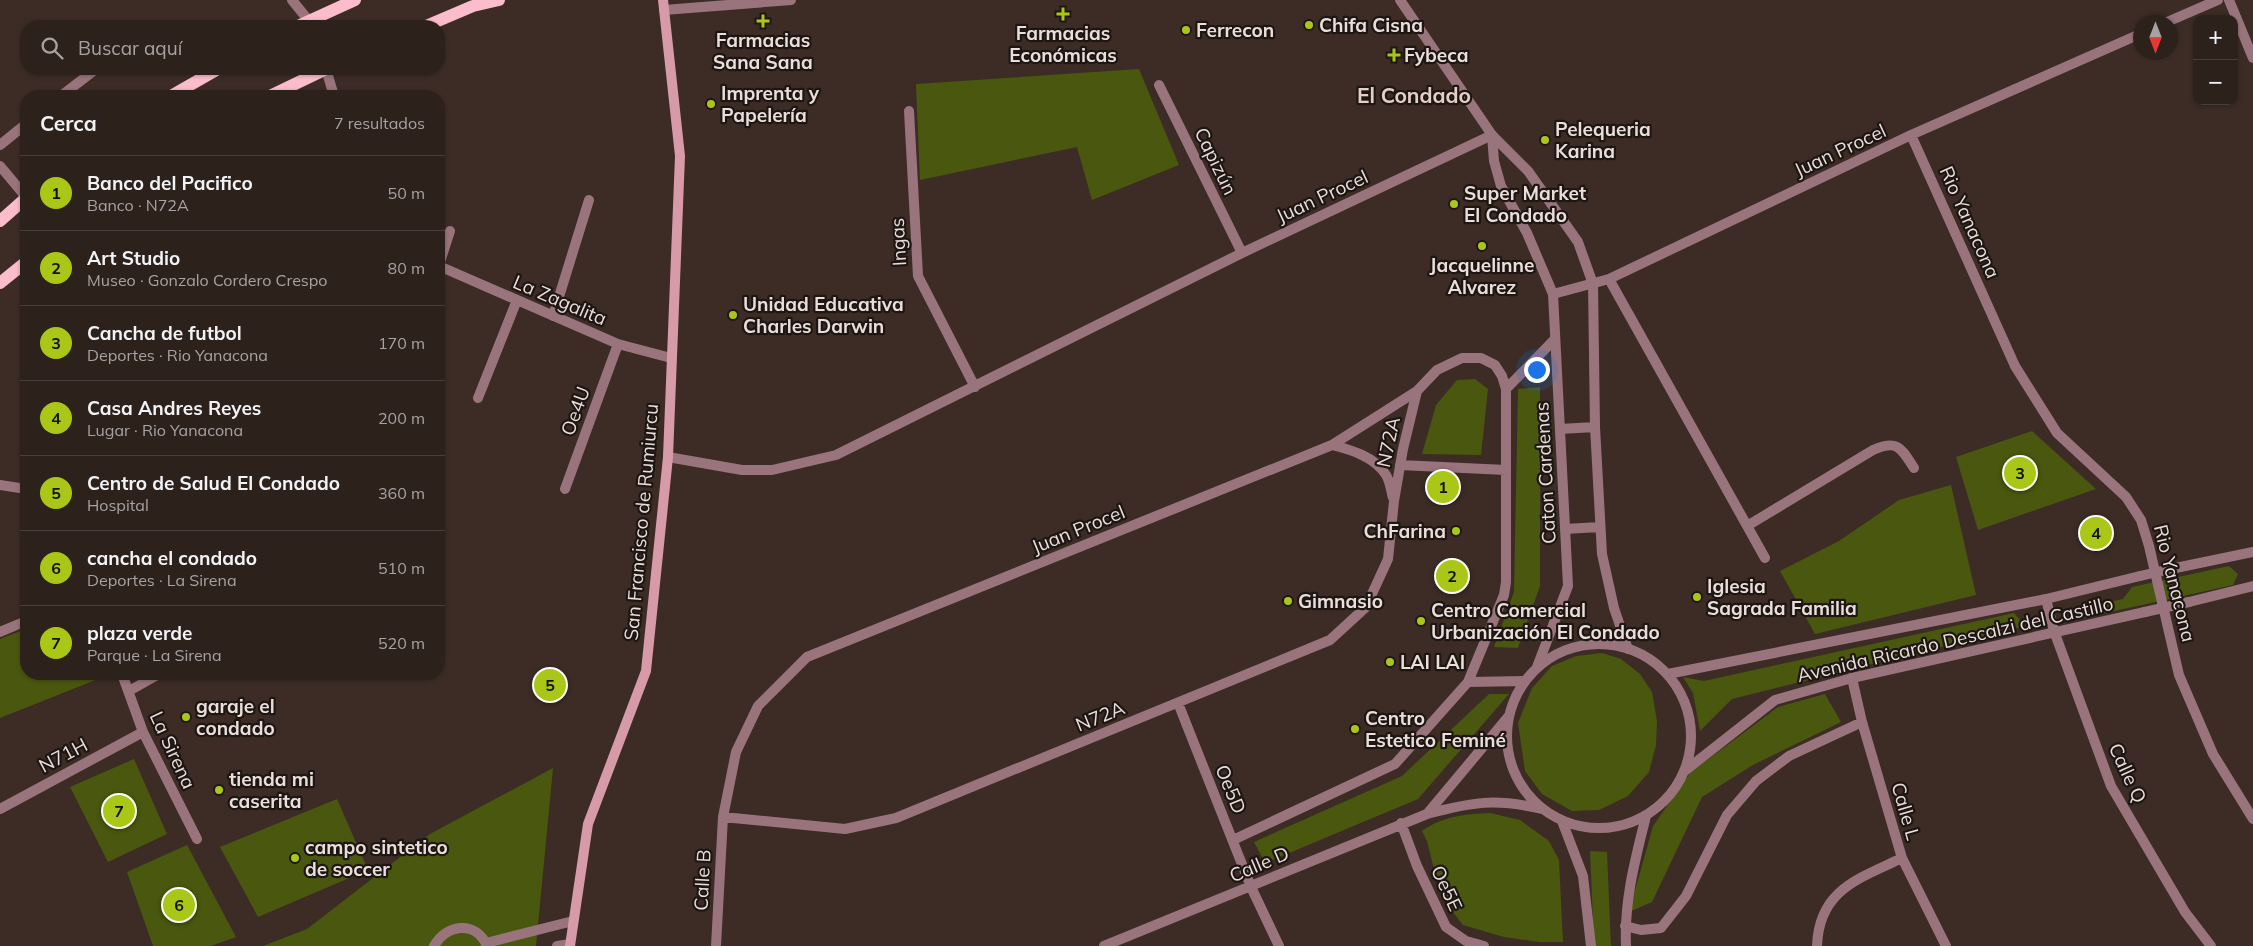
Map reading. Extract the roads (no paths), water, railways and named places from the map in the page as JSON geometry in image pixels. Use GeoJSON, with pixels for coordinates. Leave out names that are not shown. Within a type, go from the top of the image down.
{"type":"FeatureCollection","features":[{"type":"Feature","properties":{"kind":"main road"},"geometry":{"type":"LineString","coordinates":[[311,20],[355,0]]}},
{"type":"Feature","properties":{"kind":"main road"},"geometry":{"type":"LineString","coordinates":[[440,20],[473,6],[499,0]]}},
{"type":"Feature","properties":{"kind":"main road","name":"San Francisco de Rumiurcu"},"geometry":{"type":"LineString","coordinates":[[570,945],[588,824],[646,671],[668,457],[670,358],[680,156],[664,5]]}},
{"type":"Feature","properties":{"kind":"main road"},"geometry":{"type":"LineString","coordinates":[[181,90],[208,75]]}},
{"type":"Feature","properties":{"kind":"main road"},"geometry":{"type":"LineString","coordinates":[[282,90],[314,75]]}},
{"type":"Feature","properties":{"kind":"main road"},"geometry":{"type":"LineString","coordinates":[[0,221],[20,203]]}},
{"type":"Feature","properties":{"kind":"main road"},"geometry":{"type":"LineString","coordinates":[[0,283],[20,267]]}},
{"type":"Feature","properties":{"kind":"street"},"geometry":{"type":"LineString","coordinates":[[292,0],[302,20]]}},
{"type":"Feature","properties":{"kind":"street"},"geometry":{"type":"LineString","coordinates":[[664,5],[791,0]]}},
{"type":"Feature","properties":{"kind":"street","name":"Caton Cardenas"},"geometry":{"type":"LineString","coordinates":[[1400,0],[1492,135],[1528,171],[1578,242],[1593,284],[1594,427],[1602,554],[1614,608],[1628,649]]}},
{"type":"Feature","properties":{"kind":"street"},"geometry":{"type":"LineString","coordinates":[[2178,17],[2218,0]]}},
{"type":"Feature","properties":{"kind":"street"},"geometry":{"type":"LineString","coordinates":[[2229,0],[2253,58]]}},
{"type":"Feature","properties":{"kind":"street","name":"Juan Procel"},"geometry":{"type":"LineString","coordinates":[[1553,294],[1609,279],[1911,135],[2133,37]]}},
{"type":"Feature","properties":{"kind":"street"},"geometry":{"type":"LineString","coordinates":[[69,90],[88,75]]}},
{"type":"Feature","properties":{"kind":"street"},"geometry":{"type":"LineString","coordinates":[[328,75],[332,90]]}},
{"type":"Feature","properties":{"kind":"street","name":"Capizún"},"geometry":{"type":"LineString","coordinates":[[1159,85],[1242,253]]}},
{"type":"Feature","properties":{"kind":"street","name":"Ingas"},"geometry":{"type":"LineString","coordinates":[[909,111],[918,276],[975,387]]}},
{"type":"Feature","properties":{"kind":"street"},"geometry":{"type":"LineString","coordinates":[[0,145],[20,129]]}},
{"type":"Feature","properties":{"kind":"street","name":"Caton Cardenas"},"geometry":{"type":"LineString","coordinates":[[1492,135],[1494,161],[1501,186],[1528,233],[1553,294],[1568,586],[1537,667]]}},
{"type":"Feature","properties":{"kind":"street","name":"Juan Procel"},"geometry":{"type":"LineString","coordinates":[[668,457],[742,470],[772,470],[836,455],[1242,253],[1492,135]]}},
{"type":"Feature","properties":{"kind":"street","name":"Rio Yanacona"},"geometry":{"type":"LineString","coordinates":[[1911,135],[2015,366],[2057,433],[2126,497],[2141,520],[2149,546],[2179,675],[2213,754],[2253,819]]}},
{"type":"Feature","properties":{"kind":"street"},"geometry":{"type":"LineString","coordinates":[[0,166],[20,191]]}},
{"type":"Feature","properties":{"kind":"street"},"geometry":{"type":"LineString","coordinates":[[553,316],[589,200]]}},
{"type":"Feature","properties":{"kind":"street"},"geometry":{"type":"LineString","coordinates":[[445,247],[450,231]]}},
{"type":"Feature","properties":{"kind":"street","name":"La Zagalita"},"geometry":{"type":"LineString","coordinates":[[445,269],[618,344],[670,358]]}},
{"type":"Feature","properties":{"kind":"street"},"geometry":{"type":"LineString","coordinates":[[1609,279],[1765,558]]}},
{"type":"Feature","properties":{"kind":"street"},"geometry":{"type":"LineString","coordinates":[[478,398],[517,300]]}},
{"type":"Feature","properties":{"kind":"street"},"geometry":{"type":"LineString","coordinates":[[1233,840],[1395,764],[1468,682],[1504,595],[1506,582],[1506,389],[1555,339]]}},
{"type":"Feature","properties":{"kind":"street","name":"Oe4U"},"geometry":{"type":"LineString","coordinates":[[565,490],[618,344]]}},
{"type":"Feature","properties":{"kind":"street","name":"Juan Procel"},"geometry":{"type":"LineString","coordinates":[[724,817],[736,752],[758,706],[807,657],[1332,445],[1417,391],[1438,370],[1462,358],[1481,358],[1495,365],[1502,376],[1506,389]]}},
{"type":"Feature","properties":{"kind":"street","name":"N72A"},"geometry":{"type":"LineString","coordinates":[[724,817],[845,829],[896,818],[1178,704],[1330,640],[1366,607],[1388,559],[1400,465],[1417,391]]}},
{"type":"Feature","properties":{"kind":"street"},"geometry":{"type":"LineString","coordinates":[[1560,429],[1594,427]]}},
{"type":"Feature","properties":{"kind":"street"},"geometry":{"type":"LineString","coordinates":[[1747,526],[1886,444],[1891,444],[1901,449],[1914,468]]}},
{"type":"Feature","properties":{"kind":"street","name":"N72A"},"geometry":{"type":"LineString","coordinates":[[1332,445],[1356,451],[1372,461],[1386,475],[1394,501]]}},
{"type":"Feature","properties":{"kind":"street"},"geometry":{"type":"LineString","coordinates":[[1400,465],[1506,470]]}},
{"type":"Feature","properties":{"kind":"street"},"geometry":{"type":"LineString","coordinates":[[0,485],[20,488]]}},
{"type":"Feature","properties":{"kind":"street"},"geometry":{"type":"LineString","coordinates":[[1565,529],[1600,527]]}},
{"type":"Feature","properties":{"kind":"street","name":"Avenida Ricardo Descalzi del Castillo"},"geometry":{"type":"LineString","coordinates":[[1668,674],[2046,600],[2140,576],[2253,552]]}},
{"type":"Feature","properties":{"kind":"street","name":"Avenida Ricardo Descalzi del Castillo"},"geometry":{"type":"LineString","coordinates":[[1686,770],[1775,700],[1852,678],[2253,586]]}},
{"type":"Feature","properties":{"kind":"street","name":"Calle Q"},"geometry":{"type":"LineString","coordinates":[[2046,600],[2054,631],[2111,786],[2185,912],[2211,946]]}},
{"type":"Feature","properties":{"kind":"street"},"geometry":{"type":"LineString","coordinates":[[0,632],[20,624]]}},
{"type":"Feature","properties":{"kind":"street"},"geometry":{"type":"LineString","coordinates":[[1427,814],[1508,717],[1525,681],[1537,667],[1559,652],[1585,644],[1628,649],[1646,656],[1668,674],[1688,708],[1692,740],[1686,770],[1670,797],[1646,816],[1619,827],[1590,828],[1562,821],[1542,809],[1519,784],[1507,751],[1508,717]]}},
{"type":"Feature","properties":{"kind":"street","name":"Calle L"},"geometry":{"type":"LineString","coordinates":[[1852,678],[1862,722],[1902,858],[1946,946]]}},
{"type":"Feature","properties":{"kind":"street","name":"La Sirena"},"geometry":{"type":"LineString","coordinates":[[124,680],[143,732],[197,839]]}},
{"type":"Feature","properties":{"kind":"street"},"geometry":{"type":"LineString","coordinates":[[129,691],[148,680]]}},
{"type":"Feature","properties":{"kind":"street"},"geometry":{"type":"LineString","coordinates":[[1468,682],[1525,681]]}},
{"type":"Feature","properties":{"kind":"street","name":"Oe5D"},"geometry":{"type":"LineString","coordinates":[[1178,704],[1251,887],[1279,946]]}},
{"type":"Feature","properties":{"kind":"street"},"geometry":{"type":"LineString","coordinates":[[1625,926],[1642,930],[1661,928],[1686,896],[1727,815],[1756,782],[1789,756],[1862,722]]}},
{"type":"Feature","properties":{"kind":"street","name":"N71H"},"geometry":{"type":"LineString","coordinates":[[0,809],[143,732]]}},
{"type":"Feature","properties":{"kind":"street","name":"Calle D"},"geometry":{"type":"LineString","coordinates":[[1104,946],[1251,887],[1401,823],[1427,814],[1467,804],[1490,801],[1515,803],[1542,809]]}},
{"type":"Feature","properties":{"kind":"street"},"geometry":{"type":"LineString","coordinates":[[1626,946],[1625,926],[1630,881],[1646,816]]}},
{"type":"Feature","properties":{"kind":"street","name":"Calle B"},"geometry":{"type":"LineString","coordinates":[[716,946],[724,817]]}},
{"type":"Feature","properties":{"kind":"street"},"geometry":{"type":"LineString","coordinates":[[1562,821],[1583,876],[1590,946]]}},
{"type":"Feature","properties":{"kind":"street","name":"Oe5E"},"geometry":{"type":"LineString","coordinates":[[1401,823],[1417,866],[1446,927],[1466,941],[1484,946]]}},
{"type":"Feature","properties":{"kind":"street"},"geometry":{"type":"LineString","coordinates":[[1817,946],[1818,929],[1823,913],[1833,897],[1847,885],[1902,858]]}},
{"type":"Feature","properties":{"kind":"street"},"geometry":{"type":"LineString","coordinates":[[434,946],[438,938],[447,931],[458,928],[474,931],[487,944],[573,921]]}},
{"type":"Feature","properties":{"kind":"street"},"geometry":{"type":"LineString","coordinates":[[557,946],[570,945]]}},
{"type":"Feature","properties":{"kind":"place","name":"Farmacias Económicas"},"geometry":{"type":"Point","coordinates":[1063,14]}},
{"type":"Feature","properties":{"kind":"place","name":"Farmacias Sana Sana"},"geometry":{"type":"Point","coordinates":[763,21]}},
{"type":"Feature","properties":{"kind":"place","name":"Chifa Cisna"},"geometry":{"type":"Point","coordinates":[1309,25]}},
{"type":"Feature","properties":{"kind":"place","name":"Ferrecon"},"geometry":{"type":"Point","coordinates":[1186,30]}},
{"type":"Feature","properties":{"kind":"place","name":"Fybeca"},"geometry":{"type":"Point","coordinates":[1394,55]}},
{"type":"Feature","properties":{"kind":"place","name":"Imprenta y Papelería"},"geometry":{"type":"Point","coordinates":[711,104]}},
{"type":"Feature","properties":{"kind":"place","name":"Pelequeria Karina"},"geometry":{"type":"Point","coordinates":[1545,140]}},
{"type":"Feature","properties":{"kind":"place","name":"Super Market El Condado"},"geometry":{"type":"Point","coordinates":[1454,204]}},
{"type":"Feature","properties":{"kind":"place","name":"Jacquelinne Alvarez"},"geometry":{"type":"Point","coordinates":[1482,246]}},
{"type":"Feature","properties":{"kind":"place","name":"Unidad Educativa Charles Darwin"},"geometry":{"type":"Point","coordinates":[733,315]}},
{"type":"Feature","properties":{"kind":"place","name":"Cancha de futbol"},"geometry":{"type":"Point","coordinates":[2020,473]}},
{"type":"Feature","properties":{"kind":"place","name":"Banco del Pacifico"},"geometry":{"type":"Point","coordinates":[1443,487]}},
{"type":"Feature","properties":{"kind":"place","name":"ChFarina"},"geometry":{"type":"Point","coordinates":[1456,531]}},
{"type":"Feature","properties":{"kind":"place","name":"Casa Andres Reyes"},"geometry":{"type":"Point","coordinates":[2096,533]}},
{"type":"Feature","properties":{"kind":"place","name":"Art Studio"},"geometry":{"type":"Point","coordinates":[1452,576]}},
{"type":"Feature","properties":{"kind":"place","name":"Iglesia Sagrada Familia"},"geometry":{"type":"Point","coordinates":[1697,597]}},
{"type":"Feature","properties":{"kind":"place","name":"Gimnasio"},"geometry":{"type":"Point","coordinates":[1288,601]}},
{"type":"Feature","properties":{"kind":"place","name":"Centro Comercial Urbanización El Condado"},"geometry":{"type":"Point","coordinates":[1421,621]}},
{"type":"Feature","properties":{"kind":"place","name":"LAI LAI"},"geometry":{"type":"Point","coordinates":[1390,662]}},
{"type":"Feature","properties":{"kind":"place","name":"Centro de Salud El Condado"},"geometry":{"type":"Point","coordinates":[550,685]}},
{"type":"Feature","properties":{"kind":"place","name":"garaje el condado"},"geometry":{"type":"Point","coordinates":[186,717]}},
{"type":"Feature","properties":{"kind":"place","name":"Centro Estetico Feminé"},"geometry":{"type":"Point","coordinates":[1355,729]}},
{"type":"Feature","properties":{"kind":"place","name":"tienda mi caserita"},"geometry":{"type":"Point","coordinates":[219,790]}},
{"type":"Feature","properties":{"kind":"place","name":"plaza verde"},"geometry":{"type":"Point","coordinates":[119,811]}},
{"type":"Feature","properties":{"kind":"place","name":"campo sintetico de soccer"},"geometry":{"type":"Point","coordinates":[295,858]}},
{"type":"Feature","properties":{"kind":"place","name":"cancha el condado"},"geometry":{"type":"Point","coordinates":[179,905]}},
{"type":"Feature","properties":{"kind":"district","name":"El Condado"},"geometry":{"type":"Point","coordinates":[1414,95]}}]}
